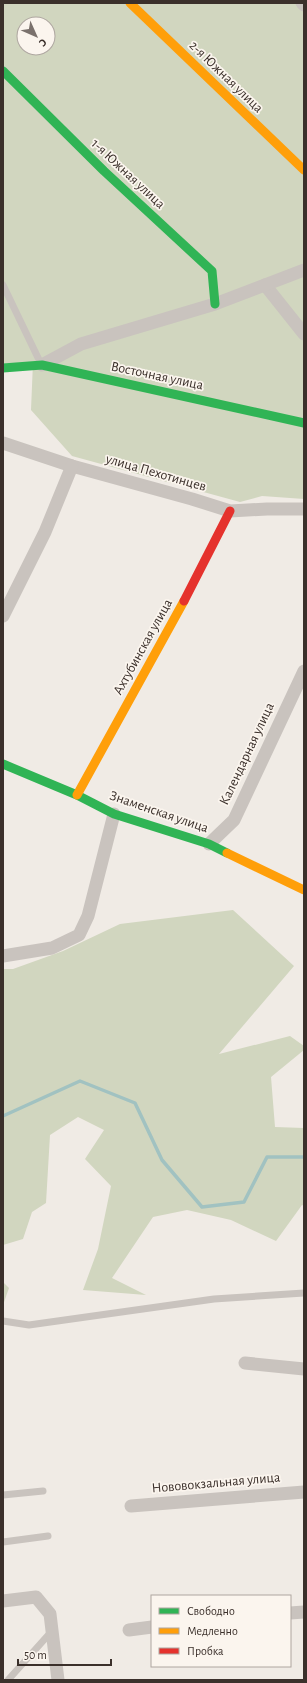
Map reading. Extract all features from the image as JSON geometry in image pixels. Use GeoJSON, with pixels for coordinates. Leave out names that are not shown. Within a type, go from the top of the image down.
{"type":"FeatureCollection","features":[{"type":"Feature","properties":{"kind":"street","name":"2-я Южная улица"},"geometry":{"type":"LineString","coordinates":[[130,3],[304,170]]}},
{"type":"Feature","properties":{"kind":"street","name":"1-я Южная улица"},"geometry":{"type":"LineString","coordinates":[[3,71],[104,171],[212,271],[215,304]]}},
{"type":"Feature","properties":{"kind":"street"},"geometry":{"type":"LineString","coordinates":[[42,365],[81,344],[215,304],[304,270]]}},
{"type":"Feature","properties":{"kind":"street"},"geometry":{"type":"LineString","coordinates":[[265,285],[304,334]]}},
{"type":"Feature","properties":{"kind":"street","name":"Восточная улица"},"geometry":{"type":"LineString","coordinates":[[3,368],[42,365],[304,423]]}},
{"type":"Feature","properties":{"kind":"street","name":"улица Пехотинцев"},"geometry":{"type":"LineString","coordinates":[[3,443],[72,466],[230,511],[304,509]]}},
{"type":"Feature","properties":{"kind":"street"},"geometry":{"type":"LineString","coordinates":[[3,616],[45,532],[72,466]]}},
{"type":"Feature","properties":{"kind":"street","name":"Ахтубинская улица"},"geometry":{"type":"LineString","coordinates":[[77,795],[174,620],[230,511]]}},
{"type":"Feature","properties":{"kind":"street","name":"Календарная улица"},"geometry":{"type":"LineString","coordinates":[[209,844],[234,820],[304,671]]}},
{"type":"Feature","properties":{"kind":"street","name":"Знаменская улица"},"geometry":{"type":"LineString","coordinates":[[3,764],[77,795],[114,814],[209,844],[304,890]]}},
{"type":"Feature","properties":{"kind":"street"},"geometry":{"type":"LineString","coordinates":[[3,956],[52,948],[79,935],[88,916],[114,814]]}},
{"type":"Feature","properties":{"kind":"street"},"geometry":{"type":"LineString","coordinates":[[245,1363],[304,1369]]}},
{"type":"Feature","properties":{"kind":"street","name":"Нововокзальная улица"},"geometry":{"type":"LineString","coordinates":[[131,1506],[304,1492]]}},
{"type":"Feature","properties":{"kind":"street"},"geometry":{"type":"LineString","coordinates":[[3,1601],[36,1597],[50,1614],[58,1680]]}},
{"type":"Feature","properties":{"kind":"street"},"geometry":{"type":"LineString","coordinates":[[291,1613],[304,1612]]}},
{"type":"Feature","properties":{"kind":"street"},"geometry":{"type":"LineString","coordinates":[[128,1630],[151,1627]]}},
{"type":"Feature","properties":{"kind":"lane"},"geometry":{"type":"LineString","coordinates":[[3,284],[42,365]]}},
{"type":"Feature","properties":{"kind":"lane"},"geometry":{"type":"LineString","coordinates":[[3,1321],[29,1325],[214,1299],[304,1293]]}},
{"type":"Feature","properties":{"kind":"lane"},"geometry":{"type":"LineString","coordinates":[[3,1495],[43,1491]]}},
{"type":"Feature","properties":{"kind":"lane"},"geometry":{"type":"LineString","coordinates":[[3,1542],[48,1536]]}},
{"type":"Feature","properties":{"kind":"lane"},"geometry":{"type":"LineString","coordinates":[[8,1680],[51,1632]]}},
{"type":"Feature","properties":{"kind":"green space"},"geometry":{"type":"Polygon","coordinates":[[[3,3],[304,3],[304,499],[262,496],[240,502],[72,456],[31,410],[33,362],[3,364],[3,3]]]}},
{"type":"Feature","properties":{"kind":"green space"},"geometry":{"type":"Polygon","coordinates":[[[233,910],[294,966],[219,1054],[290,1036],[304,1046],[304,1050],[271,1077],[275,1127],[304,1128],[304,1206],[302,1205],[276,1241],[231,1220],[187,1210],[153,1217],[112,1278],[146,1295],[83,1290],[98,1249],[111,1186],[85,1159],[104,1130],[78,1117],[50,1135],[46,1203],[32,1212],[23,1239],[3,1245],[3,969],[13,969],[63,951],[120,924],[233,910]]]}},
{"type":"Feature","properties":{"kind":"green space"},"geometry":{"type":"Polygon","coordinates":[[[3,1282],[9,1288],[3,1305],[3,1282]]]}},
{"type":"Feature","properties":{"kind":"waterway"},"geometry":{"type":"LineString","coordinates":[[3,1116],[80,1081],[135,1103],[162,1160],[202,1207],[244,1202],[267,1157],[304,1157]]}},
{"type":"Feature","properties":{"kind":"traffic: fast"},"geometry":{"type":"LineString","coordinates":[[3,71],[104,171],[212,271],[215,304]]}},
{"type":"Feature","properties":{"kind":"traffic: fast"},"geometry":{"type":"LineString","coordinates":[[3,368],[42,365],[304,423]]}},
{"type":"Feature","properties":{"kind":"traffic: fast"},"geometry":{"type":"LineString","coordinates":[[3,764],[77,795],[114,814],[209,844],[227,853]]}},
{"type":"Feature","properties":{"kind":"traffic: slow"},"geometry":{"type":"LineString","coordinates":[[130,3],[304,170]]}},
{"type":"Feature","properties":{"kind":"traffic: slow"},"geometry":{"type":"LineString","coordinates":[[77,795],[184,601]]}},
{"type":"Feature","properties":{"kind":"traffic: slow"},"geometry":{"type":"LineString","coordinates":[[227,853],[304,890]]}},
{"type":"Feature","properties":{"kind":"traffic: jam"},"geometry":{"type":"LineString","coordinates":[[184,601],[230,511]]}}]}
